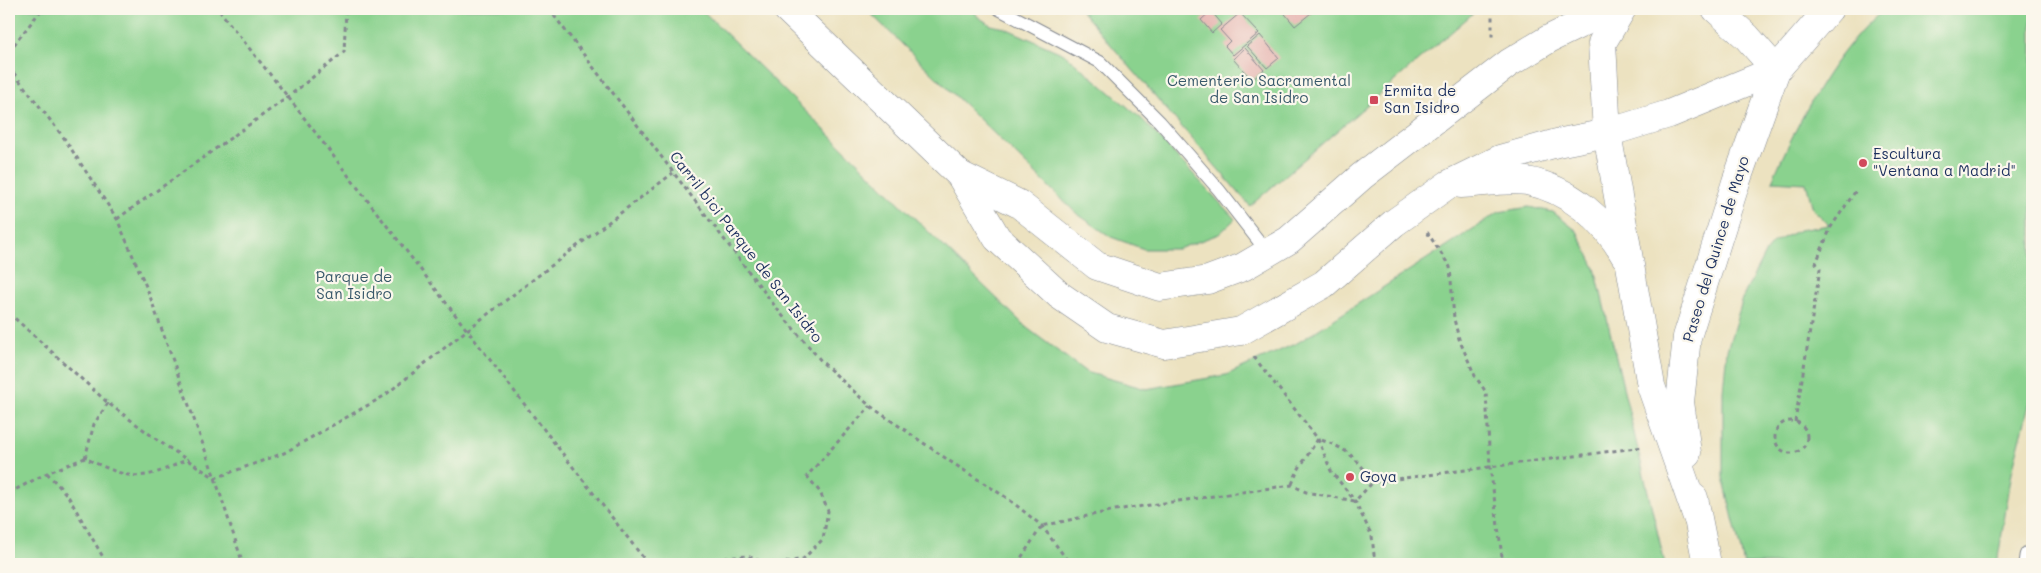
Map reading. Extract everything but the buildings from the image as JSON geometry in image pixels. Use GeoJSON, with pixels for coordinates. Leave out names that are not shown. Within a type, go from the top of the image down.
{"type":"FeatureCollection","features":[{"type":"Feature","properties":{"kind":"street"},"geometry":{"type":"LineString","coordinates":[[787,9],[960,174],[997,238],[1059,295],[1107,328],[1164,344],[1241,331],[1324,284],[1394,223],[1449,184],[1500,159],[1557,143],[1607,133],[1670,114],[1776,70],[1830,9]]}},
{"type":"Feature","properties":{"kind":"street"},"geometry":{"type":"LineString","coordinates":[[960,174],[1020,204],[1097,266],[1160,286],[1208,280],[1244,267],[1289,240],[1362,176],[1510,63],[1549,39],[1611,9]]}},
{"type":"Feature","properties":{"kind":"street","name":"Paseo del Quince de Mayo"},"geometry":{"type":"LineString","coordinates":[[1622,9],[1602,43],[1607,133],[1651,386],[1697,517]]}},
{"type":"Feature","properties":{"kind":"street"},"geometry":{"type":"LineString","coordinates":[[1716,9],[1747,37],[1776,70]]}},
{"type":"Feature","properties":{"kind":"street","name":"Paseo del Quince de Mayo"},"geometry":{"type":"LineString","coordinates":[[1707,564],[1697,517],[1680,402],[1687,337],[1736,182],[1776,70]]}},
{"type":"Feature","properties":{"kind":"street"},"geometry":{"type":"LineString","coordinates":[[1449,184],[1526,181],[1573,198],[1614,236],[1630,264]]}},
{"type":"Feature","properties":{"kind":"street"},"geometry":{"type":"LineString","coordinates":[[2031,564],[2032,557]]}},
{"type":"Feature","properties":{"kind":"lane"},"geometry":{"type":"LineString","coordinates":[[999,9],[1100,62],[1160,122],[1219,190],[1268,253]]}},
{"type":"Feature","properties":{"kind":"path"},"geometry":{"type":"LineString","coordinates":[[9,51],[42,9]]}},
{"type":"Feature","properties":{"kind":"path"},"geometry":{"type":"LineString","coordinates":[[218,9],[648,564]]}},
{"type":"Feature","properties":{"kind":"path"},"geometry":{"type":"LineString","coordinates":[[116,218],[288,97],[344,52],[346,9]]}},
{"type":"Feature","properties":{"kind":"path","name":"Carril bici Parque de San Isidro"},"geometry":{"type":"LineString","coordinates":[[549,9],[780,314],[823,363],[870,406],[1007,498],[1042,526],[1070,564]]}},
{"type":"Feature","properties":{"kind":"path"},"geometry":{"type":"LineString","coordinates":[[9,67],[64,138],[116,218],[148,291],[216,478],[243,564]]}},
{"type":"Feature","properties":{"kind":"path"},"geometry":{"type":"LineString","coordinates":[[216,478],[284,453],[384,396],[466,330],[673,173]]}},
{"type":"Feature","properties":{"kind":"path"},"geometry":{"type":"LineString","coordinates":[[1795,422],[1820,269],[1816,263],[1831,227],[1857,189]]}},
{"type":"Feature","properties":{"kind":"path"},"geometry":{"type":"LineString","coordinates":[[1425,228],[1450,267],[1454,319],[1459,340],[1474,376],[1486,392],[1490,466],[1503,564]]}},
{"type":"Feature","properties":{"kind":"path"},"geometry":{"type":"LineString","coordinates":[[9,313],[108,403],[160,442],[216,478]]}},
{"type":"Feature","properties":{"kind":"path"},"geometry":{"type":"LineString","coordinates":[[1241,331],[1257,361],[1318,440],[1331,471],[1355,501],[1372,536],[1375,564]]}},
{"type":"Feature","properties":{"kind":"path"},"geometry":{"type":"LineString","coordinates":[[85,458],[94,424],[108,403]]}},
{"type":"Feature","properties":{"kind":"path"},"geometry":{"type":"LineString","coordinates":[[778,564],[803,559],[823,538],[828,511],[820,492],[807,476],[870,406]]}},
{"type":"Feature","properties":{"kind":"path"},"geometry":{"type":"LineString","coordinates":[[1795,422],[1804,428],[1807,438],[1803,448],[1794,454],[1788,454],[1776,444],[1775,434],[1780,425],[1795,422]]}},
{"type":"Feature","properties":{"kind":"path"},"geometry":{"type":"LineString","coordinates":[[1318,440],[1349,452],[1360,462],[1373,482]]}},
{"type":"Feature","properties":{"kind":"path"},"geometry":{"type":"LineString","coordinates":[[1292,484],[1301,463],[1318,440]]}},
{"type":"Feature","properties":{"kind":"path"},"geometry":{"type":"LineString","coordinates":[[1355,501],[1373,482],[1639,447]]}},
{"type":"Feature","properties":{"kind":"path"},"geometry":{"type":"LineString","coordinates":[[9,493],[47,473],[85,458],[111,471],[139,476],[150,476],[188,459]]}},
{"type":"Feature","properties":{"kind":"path"},"geometry":{"type":"LineString","coordinates":[[47,473],[68,496],[107,564]]}},
{"type":"Feature","properties":{"kind":"path"},"geometry":{"type":"LineString","coordinates":[[1017,564],[1042,526],[1115,510],[1292,484],[1306,492],[1355,501]]}},
{"type":"Feature","properties":{"kind":"path"},"geometry":{"type":"LineString","coordinates":[[719,564],[726,558],[747,556],[768,564]]}},
{"type":"Feature","properties":{"kind":"green space","name":"Parque de San Isidro"},"geometry":{"type":"Polygon","coordinates":[[[9,9],[701,9],[1027,328],[1086,372],[1146,389],[1226,375],[1299,342],[1499,212],[1529,207],[1553,212],[1577,231],[1595,268],[1665,564],[9,564],[9,9]]]}},
{"type":"Feature","properties":{"kind":"green space"},"geometry":{"type":"Polygon","coordinates":[[[866,9],[973,9],[978,17],[991,25],[1005,28],[1066,55],[1143,120],[1235,219],[1219,234],[1178,249],[1144,249],[1111,237],[1076,213],[866,9]]]}},
{"type":"Feature","properties":{"kind":"green space","name":"Cementerio Sacramental de San Isidro"},"geometry":{"type":"Polygon","coordinates":[[[1080,9],[1478,9],[1250,206],[1080,9]]]}},
{"type":"Feature","properties":{"kind":"green space"},"geometry":{"type":"Polygon","coordinates":[[[1885,9],[2032,9],[2032,394],[2012,472],[1997,564],[1744,564],[1723,477],[1723,391],[1727,350],[1744,295],[1766,251],[1773,243],[1799,230],[1829,225],[1813,209],[1806,183],[1772,181],[1793,135],[1819,88],[1849,45],[1885,9]]]}},
{"type":"Feature","properties":{"kind":"place","name":"Ermita de San Isidro"},"geometry":{"type":"Point","coordinates":[1374,100]}},
{"type":"Feature","properties":{"kind":"place","name":"Escultura \"Ventana a Madrid\""},"geometry":{"type":"Point","coordinates":[1863,163]}},
{"type":"Feature","properties":{"kind":"place","name":"Goya"},"geometry":{"type":"Point","coordinates":[1350,477]}}]}
